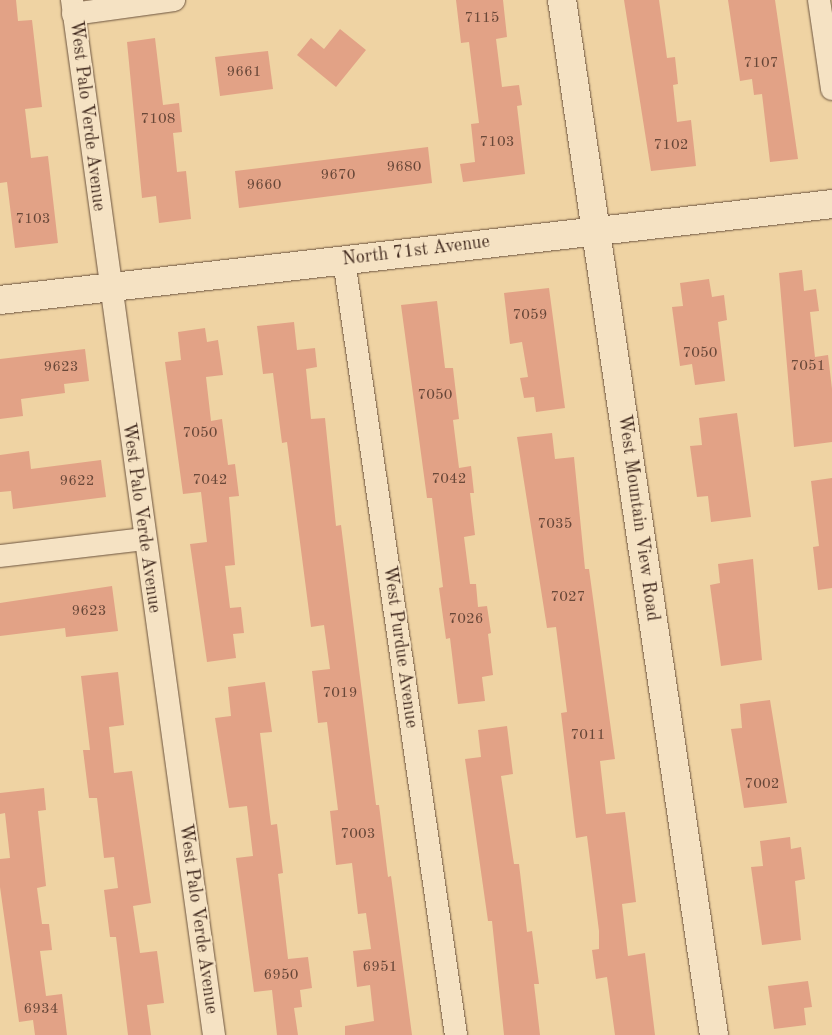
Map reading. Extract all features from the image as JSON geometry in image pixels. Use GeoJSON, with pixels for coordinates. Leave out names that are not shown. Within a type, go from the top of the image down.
{"type":"FeatureCollection","features":[{"type":"Feature","properties":{"kind":"street"},"geometry":{"type":"LineString","coordinates":[[73,7],[174,0]]}},
{"type":"Feature","properties":{"kind":"street","name":"West Mountain View Road"},"geometry":{"type":"LineString","coordinates":[[562,0],[714,1035]]}},
{"type":"Feature","properties":{"kind":"street"},"geometry":{"type":"LineString","coordinates":[[819,0],[832,89]]}},
{"type":"Feature","properties":{"kind":"street","name":"West Palo Verde Avenue"},"geometry":{"type":"LineString","coordinates":[[73,7],[109,287],[214,1035]]}},
{"type":"Feature","properties":{"kind":"street","name":"North 71st Avenue"},"geometry":{"type":"LineString","coordinates":[[0,300],[832,204]]}},
{"type":"Feature","properties":{"kind":"street","name":"West Purdue Avenue"},"geometry":{"type":"LineString","coordinates":[[344,260],[456,1035]]}},
{"type":"Feature","properties":{"kind":"street"},"geometry":{"type":"LineString","coordinates":[[0,556],[144,539]]}},
{"type":"Feature","properties":{"kind":"building"},"geometry":{"type":"Polygon","coordinates":[[[0,0],[16,0],[18,21],[32,20],[42,107],[25,109],[31,158],[48,156],[58,243],[15,248],[7,182],[0,183],[0,0]]]}},
{"type":"Feature","properties":{"kind":"building"},"geometry":{"type":"Polygon","coordinates":[[[456,0],[503,0],[507,37],[496,39],[502,87],[519,85],[522,105],[517,106],[525,174],[463,182],[460,164],[475,162],[471,124],[479,123],[469,42],[461,43],[456,0]]]}},
{"type":"Feature","properties":{"kind":"building"},"geometry":{"type":"Polygon","coordinates":[[[624,0],[659,0],[667,58],[675,57],[678,84],[673,85],[677,122],[691,120],[696,166],[651,171],[624,0]]]}},
{"type":"Feature","properties":{"kind":"building"},"geometry":{"type":"Polygon","coordinates":[[[728,0],[775,0],[798,159],[770,162],[762,94],[754,95],[752,79],[740,81],[728,0]]]}},
{"type":"Feature","properties":{"kind":"building"},"geometry":{"type":"Polygon","coordinates":[[[340,29],[366,50],[336,87],[297,55],[311,38],[324,49],[340,29]]]}},
{"type":"Feature","properties":{"kind":"building"},"geometry":{"type":"Polygon","coordinates":[[[155,38],[163,105],[179,103],[182,132],[173,133],[177,172],[186,171],[191,219],[159,223],[156,196],[142,198],[127,42],[155,38]]]}},
{"type":"Feature","properties":{"kind":"building"},"geometry":{"type":"Polygon","coordinates":[[[268,51],[273,89],[220,96],[215,57],[268,51]]]}},
{"type":"Feature","properties":{"kind":"building"},"geometry":{"type":"Polygon","coordinates":[[[428,147],[432,183],[239,208],[235,171],[428,147]]]}},
{"type":"Feature","properties":{"kind":"building"},"geometry":{"type":"Polygon","coordinates":[[[802,270],[804,291],[816,289],[819,311],[810,312],[815,357],[828,355],[832,389],[832,442],[794,447],[779,273],[802,270]]]}},
{"type":"Feature","properties":{"kind":"building"},"geometry":{"type":"Polygon","coordinates":[[[709,279],[712,297],[724,295],[727,320],[718,322],[725,381],[695,385],[692,364],[680,366],[672,307],[683,306],[680,283],[709,279]]]}},
{"type":"Feature","properties":{"kind":"building"},"geometry":{"type":"Polygon","coordinates":[[[549,288],[565,408],[536,412],[534,397],[524,398],[520,378],[528,377],[522,342],[510,344],[504,293],[549,288]]]}},
{"type":"Feature","properties":{"kind":"building"},"geometry":{"type":"Polygon","coordinates":[[[437,301],[445,368],[453,368],[459,419],[453,420],[459,468],[471,466],[474,493],[470,493],[475,535],[464,537],[470,584],[476,584],[478,607],[487,606],[491,633],[488,634],[493,675],[482,677],[485,701],[458,704],[450,638],[446,639],[439,588],[443,587],[432,498],[427,498],[401,305],[437,301]]]}},
{"type":"Feature","properties":{"kind":"building"},"geometry":{"type":"Polygon","coordinates":[[[294,322],[297,350],[315,348],[317,367],[306,369],[311,419],[325,418],[336,526],[341,525],[376,805],[379,805],[388,877],[391,876],[412,1035],[345,1035],[345,1026],[374,1021],[370,985],[357,987],[353,951],[371,949],[366,913],[358,914],[352,863],[336,865],[330,811],[338,810],[327,722],[318,723],[312,671],[330,669],[324,625],[311,627],[287,442],[282,443],[273,373],[263,374],[257,326],[294,322]]]}},
{"type":"Feature","properties":{"kind":"building"},"geometry":{"type":"Polygon","coordinates":[[[205,328],[207,342],[218,340],[223,375],[206,377],[211,421],[222,419],[228,465],[235,464],[239,496],[229,497],[235,565],[225,566],[230,608],[241,607],[244,633],[233,634],[236,658],[207,662],[190,544],[207,542],[201,492],[183,494],[165,362],[181,360],[178,332],[205,328]]]}},
{"type":"Feature","properties":{"kind":"building"},"geometry":{"type":"Polygon","coordinates":[[[85,349],[89,381],[64,384],[65,393],[21,399],[23,416],[0,419],[0,359],[85,349]]]}},
{"type":"Feature","properties":{"kind":"building"},"geometry":{"type":"Polygon","coordinates":[[[737,413],[751,517],[711,522],[708,496],[697,497],[690,446],[702,445],[699,418],[737,413]]]}},
{"type":"Feature","properties":{"kind":"building"},"geometry":{"type":"Polygon","coordinates":[[[552,433],[555,459],[574,457],[585,569],[589,569],[615,759],[600,761],[606,814],[625,812],[636,902],[622,904],[628,956],[645,953],[655,1035],[615,1035],[607,977],[596,979],[592,950],[599,949],[599,931],[587,836],[576,838],[561,713],[567,712],[556,627],[547,628],[517,437],[552,433]]]}},
{"type":"Feature","properties":{"kind":"building"},"geometry":{"type":"Polygon","coordinates":[[[29,451],[31,469],[101,460],[106,497],[13,509],[11,491],[0,492],[0,455],[29,451]]]}},
{"type":"Feature","properties":{"kind":"building"},"geometry":{"type":"Polygon","coordinates":[[[832,478],[832,588],[818,590],[813,547],[819,546],[811,481],[832,478]]]}},
{"type":"Feature","properties":{"kind":"building"},"geometry":{"type":"Polygon","coordinates":[[[753,559],[762,660],[721,666],[710,585],[720,583],[718,564],[753,559]]]}},
{"type":"Feature","properties":{"kind":"building"},"geometry":{"type":"Polygon","coordinates":[[[112,586],[118,631],[66,637],[65,628],[0,636],[0,603],[112,586]]]}},
{"type":"Feature","properties":{"kind":"building"},"geometry":{"type":"Polygon","coordinates":[[[118,672],[124,725],[109,727],[114,773],[132,771],[151,903],[133,906],[140,953],[157,951],[164,1003],[147,1005],[151,1035],[128,1035],[116,937],[110,937],[104,890],[118,888],[114,857],[104,858],[97,798],[89,798],[83,750],[90,750],[81,676],[118,672]]]}},
{"type":"Feature","properties":{"kind":"building"},"geometry":{"type":"Polygon","coordinates":[[[265,682],[272,732],[260,733],[271,825],[277,824],[283,873],[278,874],[288,959],[308,957],[312,988],[300,990],[302,1007],[294,1008],[298,1035],[277,1035],[272,990],[254,992],[236,858],[253,856],[247,806],[229,808],[215,718],[231,716],[228,687],[265,682]]]}},
{"type":"Feature","properties":{"kind":"building"},"geometry":{"type":"Polygon","coordinates":[[[770,700],[787,803],[744,808],[731,729],[742,728],[740,704],[770,700]]]}},
{"type":"Feature","properties":{"kind":"building"},"geometry":{"type":"Polygon","coordinates":[[[507,726],[513,774],[501,776],[514,864],[519,864],[527,932],[532,931],[539,984],[534,984],[540,1035],[504,1035],[492,921],[488,921],[465,759],[481,757],[478,730],[507,726]]]}},
{"type":"Feature","properties":{"kind":"building"},"geometry":{"type":"Polygon","coordinates":[[[44,788],[46,810],[38,811],[46,886],[37,888],[42,924],[49,924],[52,950],[40,951],[46,996],[62,994],[67,1035],[35,1035],[33,1020],[19,1022],[0,887],[0,859],[10,858],[5,813],[0,814],[0,793],[44,788]]]}},
{"type":"Feature","properties":{"kind":"building"},"geometry":{"type":"Polygon","coordinates":[[[790,837],[791,849],[801,847],[805,879],[795,881],[801,940],[762,945],[751,867],[763,866],[760,841],[790,837]]]}},
{"type":"Feature","properties":{"kind":"building"},"geometry":{"type":"Polygon","coordinates":[[[808,981],[812,1007],[804,1008],[806,1025],[774,1029],[768,986],[808,981]]]}}]}
